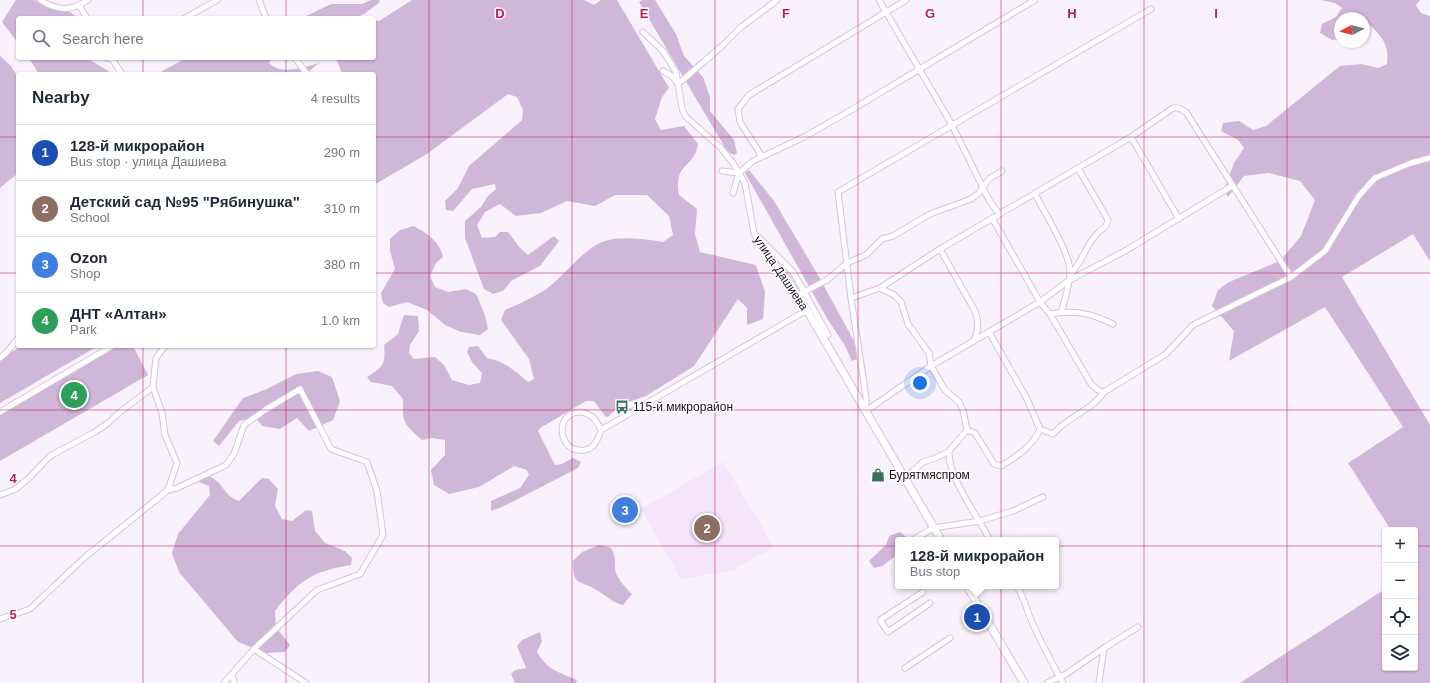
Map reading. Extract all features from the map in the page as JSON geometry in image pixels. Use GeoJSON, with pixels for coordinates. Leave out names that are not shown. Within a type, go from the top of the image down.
{"type":"FeatureCollection","features":[{"type":"Feature","properties":{"kind":"street"},"geometry":{"type":"LineString","coordinates":[[40,0],[61,8],[73,9],[88,0]]}},
{"type":"Feature","properties":{"kind":"street"},"geometry":{"type":"LineString","coordinates":[[189,16],[217,0]]}},
{"type":"Feature","properties":{"kind":"street"},"geometry":{"type":"LineString","coordinates":[[259,0],[265,16]]}},
{"type":"Feature","properties":{"kind":"street"},"geometry":{"type":"LineString","coordinates":[[664,71],[678,84],[722,46],[740,28],[777,0]]}},
{"type":"Feature","properties":{"kind":"street"},"geometry":{"type":"LineString","coordinates":[[879,0],[952,125],[990,200],[999,214]]}},
{"type":"Feature","properties":{"kind":"street"},"geometry":{"type":"LineString","coordinates":[[761,156],[740,122],[738,110],[749,95],[906,0]]}},
{"type":"Feature","properties":{"kind":"street"},"geometry":{"type":"LineString","coordinates":[[733,193],[739,173],[761,156],[804,137],[1035,0]]}},
{"type":"Feature","properties":{"kind":"street"},"geometry":{"type":"LineString","coordinates":[[79,6],[86,16]]}},
{"type":"Feature","properties":{"kind":"street"},"geometry":{"type":"LineString","coordinates":[[866,411],[866,397],[851,298],[838,192],[1151,9]]}},
{"type":"Feature","properties":{"kind":"street","name":"улица Дашиева"},"geometry":{"type":"LineString","coordinates":[[643,32],[663,51],[676,72],[682,108],[685,116],[720,148],[745,183],[754,233],[762,248],[801,293],[807,310],[939,537]]}},
{"type":"Feature","properties":{"kind":"street"},"geometry":{"type":"LineString","coordinates":[[112,60],[121,72]]}},
{"type":"Feature","properties":{"kind":"street"},"geometry":{"type":"LineString","coordinates":[[296,60],[306,72]]}},
{"type":"Feature","properties":{"kind":"street"},"geometry":{"type":"LineString","coordinates":[[851,298],[880,288],[940,249],[1131,137],[1173,108],[1179,108],[1186,112],[1290,277]]}},
{"type":"Feature","properties":{"kind":"street"},"geometry":{"type":"LineString","coordinates":[[1131,137],[1179,219]]}},
{"type":"Feature","properties":{"kind":"street"},"geometry":{"type":"LineString","coordinates":[[989,332],[1027,399],[1040,429],[1053,434],[1065,422],[1098,400],[1104,392],[1166,354],[1193,325],[1290,277],[1325,252],[1358,197],[1375,178],[1411,163],[1430,158]]}},
{"type":"Feature","properties":{"kind":"street"},"geometry":{"type":"LineString","coordinates":[[866,411],[931,366],[1040,302],[1069,278],[1080,265],[1084,253],[1095,234],[1106,226],[1108,220],[1078,168]]}},
{"type":"Feature","properties":{"kind":"street"},"geometry":{"type":"LineString","coordinates":[[722,171],[739,173]]}},
{"type":"Feature","properties":{"kind":"street"},"geometry":{"type":"LineString","coordinates":[[801,293],[827,280],[847,263],[866,255],[882,239],[893,236],[930,214],[971,198],[984,187],[989,179],[1002,171]]}},
{"type":"Feature","properties":{"kind":"street"},"geometry":{"type":"LineString","coordinates":[[1069,278],[1179,219],[1232,186]]}},
{"type":"Feature","properties":{"kind":"street"},"geometry":{"type":"LineString","coordinates":[[1035,194],[1061,244],[1070,270],[1066,302],[1060,312]]}},
{"type":"Feature","properties":{"kind":"street"},"geometry":{"type":"LineString","coordinates":[[992,218],[1040,302],[1050,314],[1091,384],[1098,390],[1104,392]]}},
{"type":"Feature","properties":{"kind":"street"},"geometry":{"type":"LineString","coordinates":[[754,233],[793,272],[801,293],[828,335]]}},
{"type":"Feature","properties":{"kind":"street"},"geometry":{"type":"LineString","coordinates":[[940,249],[978,319],[978,332],[974,341]]}},
{"type":"Feature","properties":{"kind":"street"},"geometry":{"type":"LineString","coordinates":[[880,288],[894,295],[901,302],[908,324],[929,353],[931,366],[945,390],[959,402],[963,410],[967,430]]}},
{"type":"Feature","properties":{"kind":"street"},"geometry":{"type":"LineString","coordinates":[[601,430],[597,420],[588,413],[577,412],[567,417],[562,426],[562,437],[568,446],[578,451],[589,449],[597,442],[601,430],[807,310]]}},
{"type":"Feature","properties":{"kind":"street"},"geometry":{"type":"LineString","coordinates":[[1050,314],[1060,312],[1082,312],[1096,316],[1113,324]]}},
{"type":"Feature","properties":{"kind":"street"},"geometry":{"type":"LineString","coordinates":[[0,358],[5,355],[16,341]]}},
{"type":"Feature","properties":{"kind":"street"},"geometry":{"type":"LineString","coordinates":[[0,412],[109,348]]}},
{"type":"Feature","properties":{"kind":"street"},"geometry":{"type":"LineString","coordinates":[[164,348],[156,358],[153,386],[162,412],[165,435],[176,463],[168,490]]}},
{"type":"Feature","properties":{"kind":"street"},"geometry":{"type":"LineString","coordinates":[[0,495],[16,489],[30,478],[49,457],[108,424],[120,412],[153,386]]}},
{"type":"Feature","properties":{"kind":"street"},"geometry":{"type":"LineString","coordinates":[[0,618],[30,609],[79,563],[168,490],[177,488],[226,465],[234,454],[244,425],[265,410],[300,389],[331,449],[368,462],[377,491],[383,535],[360,574],[317,590],[254,649],[224,683]]}},
{"type":"Feature","properties":{"kind":"street"},"geometry":{"type":"LineString","coordinates":[[967,430],[975,433],[994,464],[1001,466],[1035,440],[1040,429]]}},
{"type":"Feature","properties":{"kind":"street"},"geometry":{"type":"LineString","coordinates":[[905,478],[923,462],[936,458],[949,451],[967,430]]}},
{"type":"Feature","properties":{"kind":"street"},"geometry":{"type":"LineString","coordinates":[[949,451],[948,457],[952,474],[988,537]]}},
{"type":"Feature","properties":{"kind":"street"},"geometry":{"type":"LineString","coordinates":[[918,537],[933,528],[980,521],[1014,511],[1043,497]]}},
{"type":"Feature","properties":{"kind":"street"},"geometry":{"type":"LineString","coordinates":[[969,589],[1024,683]]}},
{"type":"Feature","properties":{"kind":"street"},"geometry":{"type":"LineString","coordinates":[[1019,589],[1025,599],[1029,615],[1052,666],[1063,683]]}},
{"type":"Feature","properties":{"kind":"street"},"geometry":{"type":"LineString","coordinates":[[923,592],[880,620],[888,632],[930,603]]}},
{"type":"Feature","properties":{"kind":"street"},"geometry":{"type":"LineString","coordinates":[[1047,683],[1060,677],[1138,627]]}},
{"type":"Feature","properties":{"kind":"street"},"geometry":{"type":"LineString","coordinates":[[905,668],[950,638]]}},
{"type":"Feature","properties":{"kind":"street"},"geometry":{"type":"LineString","coordinates":[[1099,683],[1104,648]]}},
{"type":"Feature","properties":{"kind":"street"},"geometry":{"type":"LineString","coordinates":[[254,649],[306,683]]}},
{"type":"Feature","properties":{"kind":"street"},"geometry":{"type":"LineString","coordinates":[[232,674],[234,683]]}},
{"type":"Feature","properties":{"kind":"shaded area"},"geometry":{"type":"Polygon","coordinates":[[[16,0],[49,2],[56,4],[75,16],[16,16],[16,40],[2,22],[16,0]]]}},
{"type":"Feature","properties":{"kind":"shaded area"},"geometry":{"type":"Polygon","coordinates":[[[371,0],[379,0],[380,2],[360,16],[306,16],[331,4],[362,4],[371,0]]]}},
{"type":"Feature","properties":{"kind":"shaded area"},"geometry":{"type":"Polygon","coordinates":[[[412,0],[584,0],[594,5],[601,0],[617,0],[669,88],[662,97],[655,119],[661,130],[684,126],[698,144],[696,152],[679,176],[678,184],[679,195],[697,209],[695,234],[700,252],[756,265],[765,292],[763,319],[747,325],[747,308],[738,299],[694,366],[646,396],[620,405],[606,417],[594,401],[586,401],[540,428],[538,431],[555,465],[562,464],[573,458],[581,462],[578,468],[502,507],[491,511],[491,501],[520,488],[529,475],[527,470],[514,466],[479,487],[449,494],[434,485],[431,470],[445,455],[445,440],[432,438],[422,440],[405,422],[403,413],[403,399],[392,386],[371,382],[367,377],[377,370],[384,361],[384,345],[398,334],[404,315],[418,316],[419,331],[410,345],[409,353],[414,359],[435,357],[444,365],[452,380],[469,385],[480,383],[482,373],[472,362],[467,352],[469,347],[478,346],[487,358],[499,361],[514,370],[528,382],[534,379],[529,359],[501,320],[505,310],[546,289],[586,252],[599,243],[612,239],[626,238],[663,242],[673,235],[669,216],[647,195],[615,195],[595,206],[567,201],[541,213],[516,216],[500,204],[485,212],[477,225],[482,238],[495,237],[500,232],[508,232],[520,248],[528,255],[554,236],[559,241],[540,266],[511,281],[503,291],[493,294],[484,289],[465,238],[465,221],[481,207],[488,196],[496,189],[495,184],[472,189],[453,211],[446,210],[445,201],[458,188],[469,166],[522,120],[523,110],[517,97],[508,94],[427,154],[376,184],[376,72],[341,72],[337,60],[376,60],[376,20],[379,21],[412,0]]]}},
{"type":"Feature","properties":{"kind":"shaded area"},"geometry":{"type":"Polygon","coordinates":[[[643,0],[655,0],[676,34],[684,56],[703,77],[710,97],[710,111],[734,140],[737,153],[734,155],[727,151],[639,2],[643,0]]]}},
{"type":"Feature","properties":{"kind":"shaded area"},"geometry":{"type":"Polygon","coordinates":[[[1321,0],[1420,0],[1416,5],[1421,13],[1430,16],[1430,261],[1413,234],[1342,277],[1430,425],[1430,683],[1240,683],[1382,591],[1382,671],[1418,671],[1418,527],[1389,527],[1348,463],[1403,427],[1325,307],[1229,361],[1234,331],[1212,306],[1218,290],[1229,282],[1280,261],[1301,236],[1315,200],[1300,181],[1269,173],[1244,176],[1228,197],[1224,191],[1234,163],[1244,148],[1238,140],[1221,131],[1223,123],[1239,121],[1253,130],[1266,126],[1340,66],[1362,64],[1378,68],[1387,64],[1386,46],[1378,33],[1370,25],[1370,12],[1339,12],[1342,8],[1335,3],[1321,0]]]}},
{"type":"Feature","properties":{"kind":"shaded area"},"geometry":{"type":"Polygon","coordinates":[[[1334,18],[1334,40],[1320,33],[1322,24],[1334,18]]]}},
{"type":"Feature","properties":{"kind":"shaded area"},"geometry":{"type":"Polygon","coordinates":[[[0,56],[11,66],[16,74],[16,175],[0,188],[0,56]]]}},
{"type":"Feature","properties":{"kind":"shaded area"},"geometry":{"type":"Polygon","coordinates":[[[30,60],[90,60],[110,72],[38,72],[30,60]]]}},
{"type":"Feature","properties":{"kind":"shaded area"},"geometry":{"type":"Polygon","coordinates":[[[182,60],[271,60],[269,63],[274,67],[287,70],[319,63],[308,72],[161,72],[182,60]]]}},
{"type":"Feature","properties":{"kind":"shaded area"},"geometry":{"type":"Polygon","coordinates":[[[749,170],[774,201],[818,275],[854,341],[857,359],[852,361],[844,344],[828,320],[745,173],[749,170]]]}},
{"type":"Feature","properties":{"kind":"shaded area"},"geometry":{"type":"Polygon","coordinates":[[[414,226],[432,238],[441,251],[443,257],[436,263],[430,276],[435,287],[448,292],[466,289],[476,294],[485,315],[488,329],[480,335],[461,332],[445,325],[427,310],[407,302],[389,307],[383,303],[381,293],[395,269],[390,251],[390,239],[400,230],[414,226]]]}},
{"type":"Feature","properties":{"kind":"shaded area"},"geometry":{"type":"Polygon","coordinates":[[[18,348],[95,348],[0,403],[0,359],[18,348]]]}},
{"type":"Feature","properties":{"kind":"shaded area"},"geometry":{"type":"Polygon","coordinates":[[[115,348],[134,348],[148,375],[0,461],[0,414],[115,348]]]}},
{"type":"Feature","properties":{"kind":"shaded area"},"geometry":{"type":"Polygon","coordinates":[[[318,371],[332,377],[340,401],[333,420],[309,431],[297,418],[280,429],[262,426],[255,417],[239,421],[219,446],[213,441],[243,398],[267,389],[296,374],[318,371]]]}},
{"type":"Feature","properties":{"kind":"shaded area"},"geometry":{"type":"Polygon","coordinates":[[[723,462],[774,547],[733,570],[681,579],[641,509],[723,462]]]}},
{"type":"Feature","properties":{"kind":"shaded area"},"geometry":{"type":"Polygon","coordinates":[[[209,476],[218,482],[229,495],[239,501],[262,478],[269,479],[278,489],[275,506],[282,519],[292,521],[306,510],[312,511],[315,531],[325,543],[345,551],[352,558],[351,565],[326,570],[307,579],[291,592],[275,611],[276,627],[290,645],[285,652],[265,653],[238,642],[179,572],[172,553],[178,534],[210,495],[209,486],[194,480],[209,476]]]}},
{"type":"Feature","properties":{"kind":"shaded area"},"geometry":{"type":"Polygon","coordinates":[[[900,532],[906,537],[895,537],[895,556],[882,566],[874,568],[869,561],[886,545],[889,536],[900,532]]]}},
{"type":"Feature","properties":{"kind":"shaded area"},"geometry":{"type":"Polygon","coordinates":[[[599,545],[611,548],[615,559],[617,576],[632,594],[623,605],[609,599],[592,587],[579,582],[574,575],[573,561],[582,552],[599,545]]]}},
{"type":"Feature","properties":{"kind":"shaded area"},"geometry":{"type":"Polygon","coordinates":[[[540,632],[542,641],[537,652],[541,659],[554,670],[577,680],[576,683],[515,683],[511,674],[515,670],[526,668],[517,646],[522,640],[540,632]]]}},
{"type":"Feature","properties":{"kind":"place","name":"ДНТ «Алтан»"},"geometry":{"type":"Point","coordinates":[74,395]}},
{"type":"Feature","properties":{"kind":"place","name":"115-й микрорайон"},"geometry":{"type":"Point","coordinates":[622,407]}},
{"type":"Feature","properties":{"kind":"place","name":"Бурятмяспром"},"geometry":{"type":"Point","coordinates":[878,475]}},
{"type":"Feature","properties":{"kind":"place","name":"Ozon"},"geometry":{"type":"Point","coordinates":[625,510]}},
{"type":"Feature","properties":{"kind":"place","name":"Детский сад №95 \"Рябинушка\""},"geometry":{"type":"Point","coordinates":[707,528]}},
{"type":"Feature","properties":{"kind":"place","name":"128-й микрорайон"},"geometry":{"type":"Point","coordinates":[977,617]}}]}
